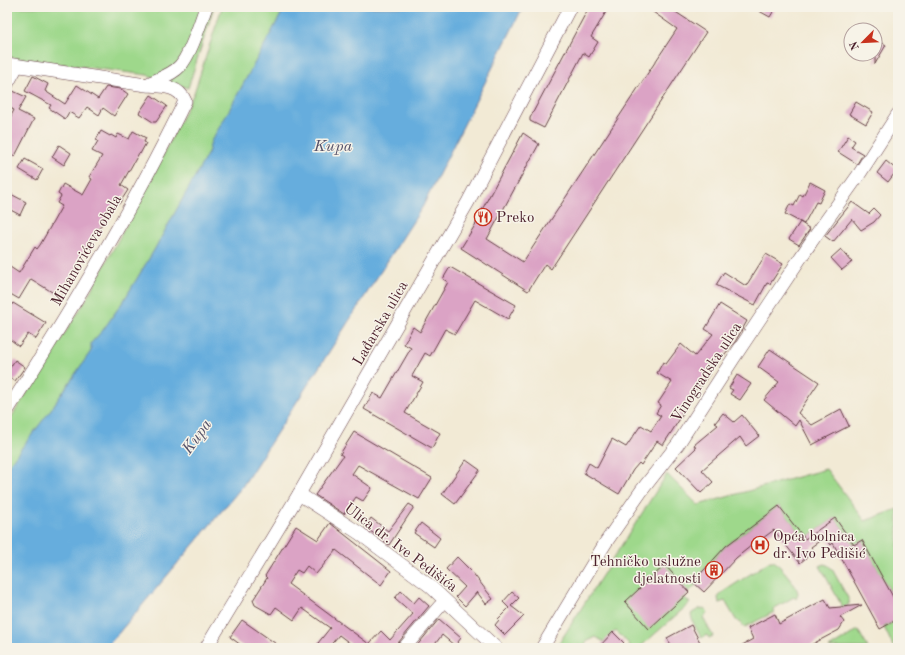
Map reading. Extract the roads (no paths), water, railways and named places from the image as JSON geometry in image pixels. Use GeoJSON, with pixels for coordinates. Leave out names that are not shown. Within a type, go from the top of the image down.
{"type":"FeatureCollection","features":[{"type":"Feature","properties":{"kind":"street"},"geometry":{"type":"LineString","coordinates":[[7,84],[12,65],[146,84],[180,67],[193,42],[206,7]]}},
{"type":"Feature","properties":{"kind":"street","name":"Lađarska ulica"},"geometry":{"type":"LineString","coordinates":[[206,648],[299,494],[468,202],[570,7]]}},
{"type":"Feature","properties":{"kind":"street","name":"Mihanovićeva obala"},"geometry":{"type":"LineString","coordinates":[[7,411],[52,340],[124,216],[166,140],[185,101],[179,91],[169,86],[146,84]]}},
{"type":"Feature","properties":{"kind":"street","name":"Vinogradska ulica"},"geometry":{"type":"LineString","coordinates":[[542,648],[606,542],[642,490],[678,444],[811,242],[856,179],[898,114]]}},
{"type":"Feature","properties":{"kind":"street","name":"Ulica dr. Ive Pedišića"},"geometry":{"type":"LineString","coordinates":[[299,494],[359,533],[426,583],[445,599],[496,648]]}},
{"type":"Feature","properties":{"kind":"street"},"geometry":{"type":"LineString","coordinates":[[404,648],[440,606]]}},
{"type":"Feature","properties":{"kind":"water","name":"Kupa"},"geometry":{"type":"Polygon","coordinates":[[[285,7],[523,7],[423,206],[242,487],[106,648],[7,648],[7,467],[47,415],[91,351],[91,343],[103,330],[124,300],[153,252],[208,153],[211,141],[285,7]]]}},
{"type":"Feature","properties":{"kind":"place","name":"Preko"},"geometry":{"type":"Point","coordinates":[483,217]}},
{"type":"Feature","properties":{"kind":"place","name":"Opća bolnica dr. Ivo Pedišić"},"geometry":{"type":"Point","coordinates":[760,545]}},
{"type":"Feature","properties":{"kind":"place","name":"Tehničko uslužne djelatnosti"},"geometry":{"type":"Point","coordinates":[714,570]}}]}
